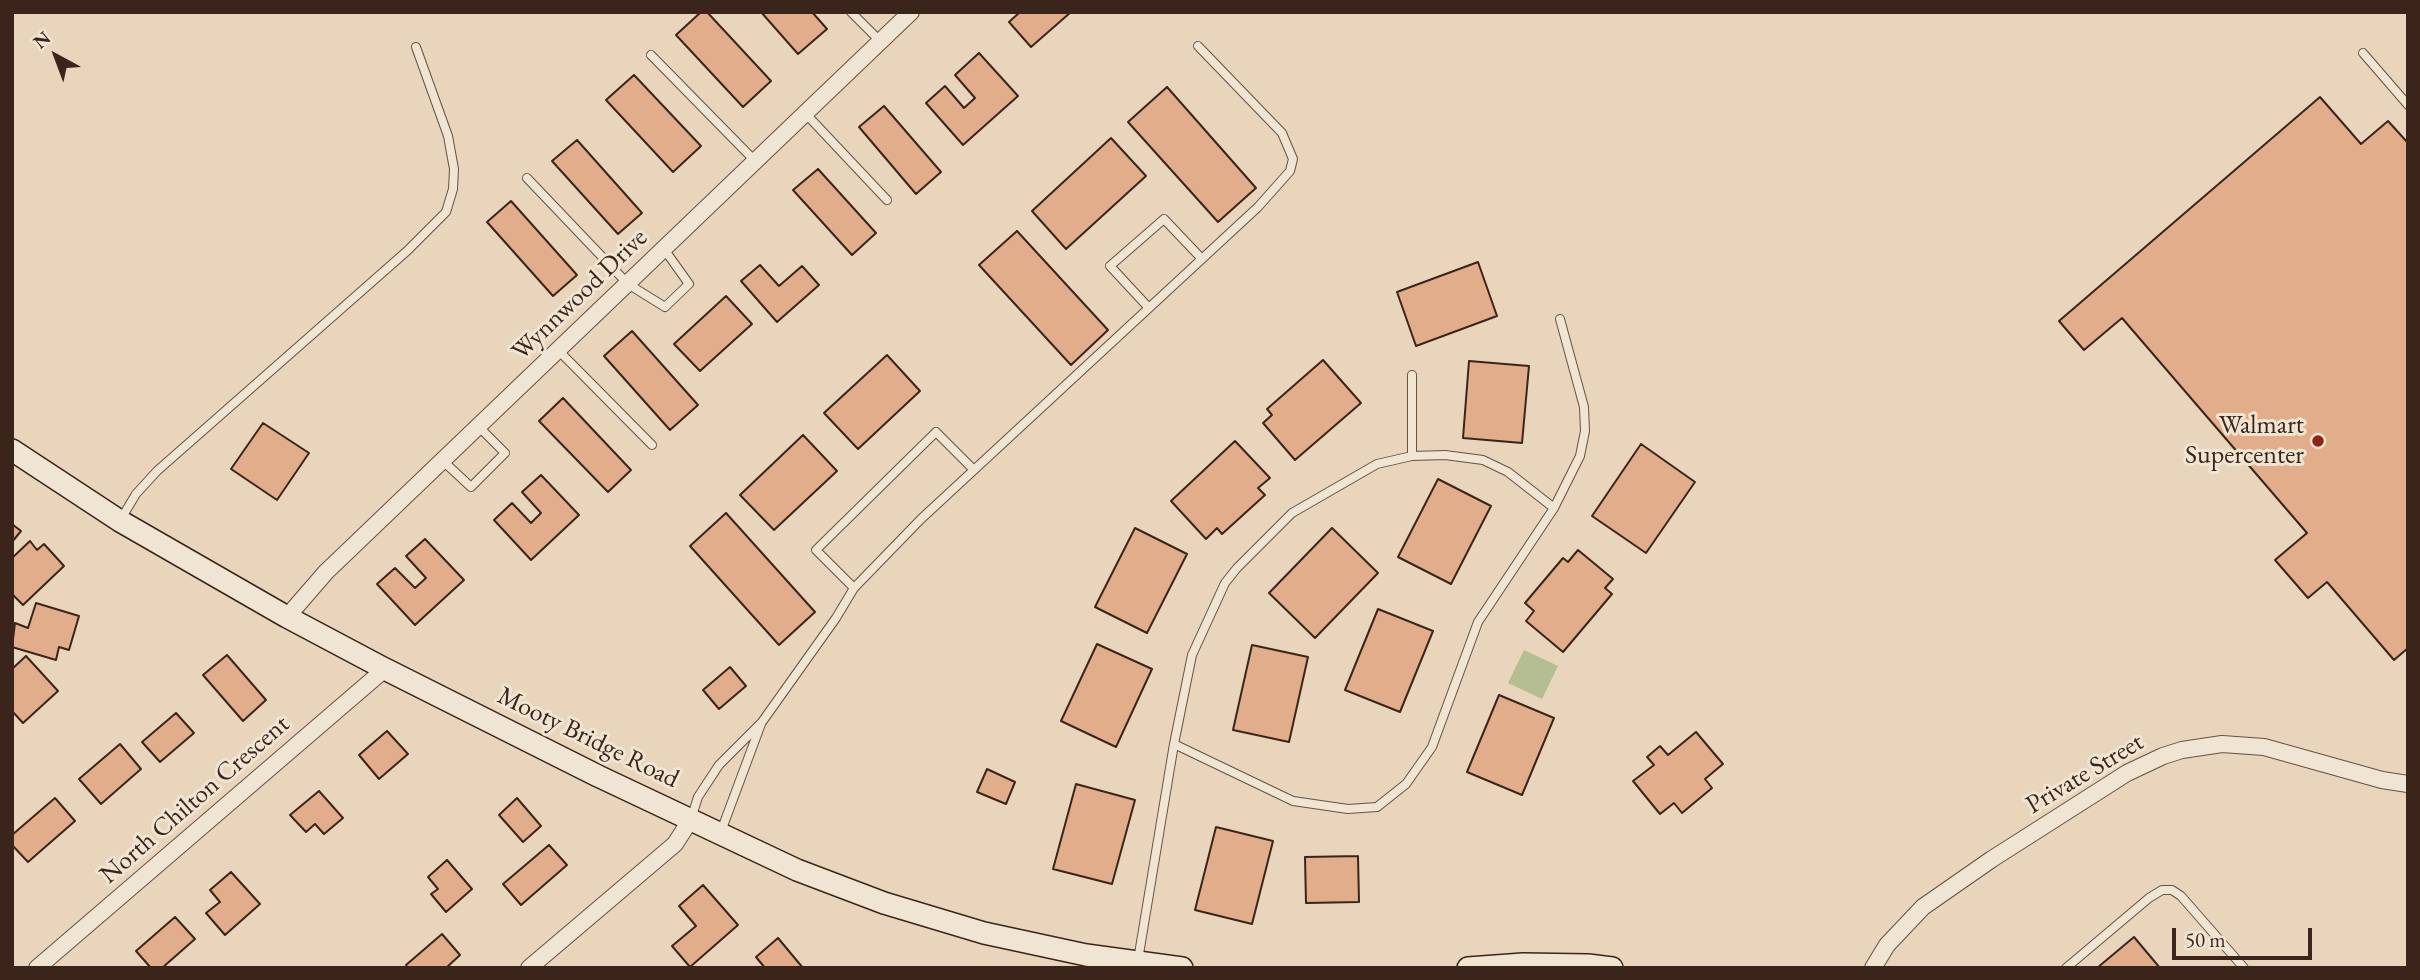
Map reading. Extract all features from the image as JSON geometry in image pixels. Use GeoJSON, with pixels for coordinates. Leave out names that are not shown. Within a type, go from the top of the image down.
{"type":"FeatureCollection","features":[{"type":"Feature","properties":{"kind":"main road","name":"Mooty Bridge Road"},"geometry":{"type":"LineString","coordinates":[[12,450],[120,521],[287,617],[385,669],[598,776],[835,886],[933,919],[1035,945],[1182,968]]}},
{"type":"Feature","properties":{"kind":"main road"},"geometry":{"type":"LineString","coordinates":[[1468,968],[1588,965],[1612,968]]}},
{"type":"Feature","properties":{"kind":"street","name":"Wynnwood Drive"},"geometry":{"type":"LineString","coordinates":[[287,617],[326,572],[911,12]]}},
{"type":"Feature","properties":{"kind":"street","name":"North Chilton Crescent"},"geometry":{"type":"LineString","coordinates":[[37,968],[385,669]]}},
{"type":"Feature","properties":{"kind":"street","name":"Private Street"},"geometry":{"type":"LineString","coordinates":[[1873,968],[1887,945],[1923,907],[1992,859],[2127,773],[2163,756],[2222,744],[2264,747],[2382,780],[2408,784]]}},
{"type":"Feature","properties":{"kind":"street"},"geometry":{"type":"LineString","coordinates":[[529,968],[675,844],[691,819]]}},
{"type":"Feature","properties":{"kind":"lane"},"geometry":{"type":"LineString","coordinates":[[851,12],[881,42]]}},
{"type":"Feature","properties":{"kind":"lane"},"geometry":{"type":"LineString","coordinates":[[120,521],[136,494],[157,471],[304,343],[434,226],[446,212],[453,189],[454,169],[448,136],[416,47]]}},
{"type":"Feature","properties":{"kind":"lane"},"geometry":{"type":"LineString","coordinates":[[691,819],[698,797],[719,765],[762,722],[836,618],[854,588],[922,519],[1202,259],[1290,172],[1293,159],[1282,133],[1198,47]]}},
{"type":"Feature","properties":{"kind":"lane"},"geometry":{"type":"LineString","coordinates":[[2363,53],[2408,105]]}},
{"type":"Feature","properties":{"kind":"lane"},"geometry":{"type":"LineString","coordinates":[[651,55],[756,162]]}},
{"type":"Feature","properties":{"kind":"lane"},"geometry":{"type":"LineString","coordinates":[[806,114],[887,200]]}},
{"type":"Feature","properties":{"kind":"lane"},"geometry":{"type":"LineString","coordinates":[[527,178],[628,284],[665,307],[689,284],[664,249]]}},
{"type":"Feature","properties":{"kind":"lane"},"geometry":{"type":"LineString","coordinates":[[1149,308],[1110,267],[1164,219],[1202,259]]}},
{"type":"Feature","properties":{"kind":"lane"},"geometry":{"type":"LineString","coordinates":[[1174,744],[1293,801],[1348,809],[1377,807],[1406,784],[1432,747],[1478,622],[1554,508],[1580,456],[1585,431],[1584,407],[1560,319]]}},
{"type":"Feature","properties":{"kind":"lane"},"geometry":{"type":"LineString","coordinates":[[558,350],[652,445]]}},
{"type":"Feature","properties":{"kind":"lane"},"geometry":{"type":"LineString","coordinates":[[1412,375],[1412,456]]}},
{"type":"Feature","properties":{"kind":"lane"},"geometry":{"type":"LineString","coordinates":[[443,461],[471,486],[505,453],[479,427]]}},
{"type":"Feature","properties":{"kind":"lane"},"geometry":{"type":"LineString","coordinates":[[854,588],[816,550],[825,541],[936,432],[974,470]]}},
{"type":"Feature","properties":{"kind":"lane"},"geometry":{"type":"LineString","coordinates":[[1138,963],[1174,744],[1192,655],[1225,583],[1292,513],[1377,464],[1412,456],[1445,455],[1483,460],[1508,472],[1554,508]]}},
{"type":"Feature","properties":{"kind":"lane"},"geometry":{"type":"LineString","coordinates":[[720,834],[762,722]]}},
{"type":"Feature","properties":{"kind":"lane"},"geometry":{"type":"LineString","coordinates":[[2066,968],[2148,898],[2162,890],[2172,890],[2181,896],[2244,968]]}},
{"type":"Feature","properties":{"kind":"green space"},"geometry":{"type":"Polygon","coordinates":[[[1524,650],[1558,666],[1542,699],[1508,683],[1524,650]]]}},
{"type":"Feature","properties":{"kind":"building"},"geometry":{"type":"Polygon","coordinates":[[[701,12],[707,12],[771,81],[743,107],[676,35],[701,12]]]}},
{"type":"Feature","properties":{"kind":"building"},"geometry":{"type":"Polygon","coordinates":[[[761,12],[812,12],[827,29],[798,54],[761,12]]]}},
{"type":"Feature","properties":{"kind":"building"},"geometry":{"type":"Polygon","coordinates":[[[1020,12],[1071,12],[1031,47],[1009,22],[1020,12]]]}},
{"type":"Feature","properties":{"kind":"building"},"geometry":{"type":"Polygon","coordinates":[[[979,53],[1018,96],[963,145],[926,103],[945,86],[964,108],[975,98],[955,75],[979,53]]]}},
{"type":"Feature","properties":{"kind":"building"},"geometry":{"type":"Polygon","coordinates":[[[634,75],[701,146],[673,172],[606,100],[634,75]]]}},
{"type":"Feature","properties":{"kind":"building"},"geometry":{"type":"Polygon","coordinates":[[[1167,87],[1256,188],[1218,222],[1128,122],[1167,87]]]}},
{"type":"Feature","properties":{"kind":"building","name":"Walmart Supercenter"},"geometry":{"type":"Polygon","coordinates":[[[2320,97],[2361,144],[2388,121],[2408,143],[2408,648],[2394,660],[2327,582],[2308,598],[2275,560],[2307,533],[2122,318],[2084,350],[2059,321],[2320,97]]]}},
{"type":"Feature","properties":{"kind":"building"},"geometry":{"type":"Polygon","coordinates":[[[884,106],[941,172],[916,194],[859,127],[884,106]]]}},
{"type":"Feature","properties":{"kind":"building"},"geometry":{"type":"Polygon","coordinates":[[[1111,138],[1146,176],[1066,249],[1032,211],[1111,138]]]}},
{"type":"Feature","properties":{"kind":"building"},"geometry":{"type":"Polygon","coordinates":[[[577,140],[642,213],[618,234],[552,161],[577,140]]]}},
{"type":"Feature","properties":{"kind":"building"},"geometry":{"type":"Polygon","coordinates":[[[818,169],[876,233],[852,255],[793,190],[818,169]]]}},
{"type":"Feature","properties":{"kind":"building"},"geometry":{"type":"Polygon","coordinates":[[[511,201],[577,275],[553,296],[487,222],[511,201]]]}},
{"type":"Feature","properties":{"kind":"building"},"geometry":{"type":"Polygon","coordinates":[[[1017,231],[1108,330],[1071,365],[979,265],[1017,231]]]}},
{"type":"Feature","properties":{"kind":"building"},"geometry":{"type":"Polygon","coordinates":[[[1478,262],[1497,316],[1416,346],[1397,292],[1478,262]]]}},
{"type":"Feature","properties":{"kind":"building"},"geometry":{"type":"Polygon","coordinates":[[[760,265],[779,286],[802,266],[819,285],[777,322],[741,281],[760,265]]]}},
{"type":"Feature","properties":{"kind":"building"},"geometry":{"type":"Polygon","coordinates":[[[726,296],[752,324],[700,371],[674,344],[726,296]]]}},
{"type":"Feature","properties":{"kind":"building"},"geometry":{"type":"Polygon","coordinates":[[[632,331],[698,405],[670,430],[604,356],[632,331]]]}},
{"type":"Feature","properties":{"kind":"building"},"geometry":{"type":"Polygon","coordinates":[[[887,355],[920,391],[858,449],[824,413],[887,355]]]}},
{"type":"Feature","properties":{"kind":"building"},"geometry":{"type":"Polygon","coordinates":[[[1323,360],[1361,403],[1295,460],[1263,423],[1272,415],[1267,409],[1323,360]]]}},
{"type":"Feature","properties":{"kind":"building"},"geometry":{"type":"Polygon","coordinates":[[[1469,361],[1529,366],[1522,443],[1463,438],[1469,361]]]}},
{"type":"Feature","properties":{"kind":"building"},"geometry":{"type":"Polygon","coordinates":[[[563,398],[631,470],[608,492],[539,421],[563,398]]]}},
{"type":"Feature","properties":{"kind":"building"},"geometry":{"type":"Polygon","coordinates":[[[263,423],[309,453],[277,500],[231,469],[263,423]]]}},
{"type":"Feature","properties":{"kind":"building"},"geometry":{"type":"Polygon","coordinates":[[[803,435],[837,471],[774,530],[740,495],[803,435]]]}},
{"type":"Feature","properties":{"kind":"building"},"geometry":{"type":"Polygon","coordinates":[[[1235,441],[1270,478],[1258,488],[1265,495],[1222,534],[1217,528],[1206,539],[1171,501],[1235,441]]]}},
{"type":"Feature","properties":{"kind":"building"},"geometry":{"type":"Polygon","coordinates":[[[1641,444],[1695,482],[1646,553],[1592,516],[1641,444]]]}},
{"type":"Feature","properties":{"kind":"building"},"geometry":{"type":"Polygon","coordinates":[[[541,475],[579,515],[531,560],[494,520],[512,503],[531,523],[541,513],[522,492],[541,475]]]}},
{"type":"Feature","properties":{"kind":"building"},"geometry":{"type":"Polygon","coordinates":[[[1438,479],[1491,506],[1451,584],[1398,557],[1438,479]]]}},
{"type":"Feature","properties":{"kind":"building"},"geometry":{"type":"Polygon","coordinates":[[[726,513],[815,612],[779,645],[690,546],[726,513]]]}},
{"type":"Feature","properties":{"kind":"building"},"geometry":{"type":"Polygon","coordinates":[[[12,524],[21,531],[12,542],[12,524]]]}},
{"type":"Feature","properties":{"kind":"building"},"geometry":{"type":"Polygon","coordinates":[[[1135,528],[1187,554],[1147,633],[1095,607],[1135,528]]]}},
{"type":"Feature","properties":{"kind":"building"},"geometry":{"type":"Polygon","coordinates":[[[1332,528],[1378,573],[1315,638],[1269,593],[1332,528]]]}},
{"type":"Feature","properties":{"kind":"building"},"geometry":{"type":"Polygon","coordinates":[[[425,539],[464,580],[415,625],[377,584],[395,568],[415,588],[426,578],[406,556],[425,539]]]}},
{"type":"Feature","properties":{"kind":"building"},"geometry":{"type":"Polygon","coordinates":[[[30,541],[37,550],[44,544],[64,566],[23,605],[12,594],[12,558],[30,541]]]}},
{"type":"Feature","properties":{"kind":"building"},"geometry":{"type":"Polygon","coordinates":[[[1578,550],[1613,579],[1605,588],[1612,594],[1563,652],[1526,621],[1534,611],[1525,603],[1563,558],[1568,562],[1578,550]]]}},
{"type":"Feature","properties":{"kind":"building"},"geometry":{"type":"Polygon","coordinates":[[[36,603],[79,616],[69,650],[59,647],[56,660],[12,647],[15,623],[28,628],[36,603]]]}},
{"type":"Feature","properties":{"kind":"building"},"geometry":{"type":"Polygon","coordinates":[[[1378,609],[1433,631],[1400,712],[1345,690],[1378,609]]]}},
{"type":"Feature","properties":{"kind":"building"},"geometry":{"type":"Polygon","coordinates":[[[1097,644],[1152,669],[1116,747],[1061,721],[1097,644]]]}},
{"type":"Feature","properties":{"kind":"building"},"geometry":{"type":"Polygon","coordinates":[[[1252,645],[1308,657],[1289,742],[1233,730],[1252,645]]]}},
{"type":"Feature","properties":{"kind":"building"},"geometry":{"type":"Polygon","coordinates":[[[227,655],[266,700],[243,721],[203,675],[227,655]]]}},
{"type":"Feature","properties":{"kind":"building"},"geometry":{"type":"Polygon","coordinates":[[[26,656],[58,691],[23,723],[12,711],[12,669],[26,656]]]}},
{"type":"Feature","properties":{"kind":"building"},"geometry":{"type":"Polygon","coordinates":[[[730,667],[746,686],[719,709],[703,690],[730,667]]]}},
{"type":"Feature","properties":{"kind":"building"},"geometry":{"type":"Polygon","coordinates":[[[1499,695],[1554,718],[1522,795],[1467,772],[1499,695]]]}},
{"type":"Feature","properties":{"kind":"building"},"geometry":{"type":"Polygon","coordinates":[[[176,713],[194,733],[160,762],[142,742],[176,713]]]}},
{"type":"Feature","properties":{"kind":"building"},"geometry":{"type":"Polygon","coordinates":[[[387,731],[408,754],[379,779],[359,755],[387,731]]]}},
{"type":"Feature","properties":{"kind":"building"},"geometry":{"type":"Polygon","coordinates":[[[1696,732],[1723,764],[1705,779],[1712,788],[1682,813],[1674,803],[1660,814],[1633,781],[1654,765],[1647,757],[1660,746],[1668,755],[1696,732]]]}},
{"type":"Feature","properties":{"kind":"building"},"geometry":{"type":"Polygon","coordinates":[[[120,744],[141,769],[101,804],[79,779],[120,744]]]}},
{"type":"Feature","properties":{"kind":"building"},"geometry":{"type":"Polygon","coordinates":[[[987,769],[1015,782],[1006,804],[977,792],[987,769]]]}},
{"type":"Feature","properties":{"kind":"building"},"geometry":{"type":"Polygon","coordinates":[[[1076,784],[1135,800],[1112,884],[1053,869],[1076,784]]]}},
{"type":"Feature","properties":{"kind":"building"},"geometry":{"type":"Polygon","coordinates":[[[319,791],[343,818],[324,834],[315,824],[306,832],[290,815],[319,791]]]}},
{"type":"Feature","properties":{"kind":"building"},"geometry":{"type":"Polygon","coordinates":[[[55,798],[75,821],[28,862],[12,845],[12,835],[55,798]]]}},
{"type":"Feature","properties":{"kind":"building"},"geometry":{"type":"Polygon","coordinates":[[[517,798],[541,826],[523,842],[499,815],[517,798]]]}},
{"type":"Feature","properties":{"kind":"building"},"geometry":{"type":"Polygon","coordinates":[[[1216,827],[1273,841],[1252,924],[1195,910],[1216,827]]]}},
{"type":"Feature","properties":{"kind":"building"},"geometry":{"type":"Polygon","coordinates":[[[549,845],[567,865],[521,905],[503,884],[549,845]]]}},
{"type":"Feature","properties":{"kind":"building"},"geometry":{"type":"Polygon","coordinates":[[[1358,856],[1359,902],[1306,903],[1305,857],[1358,856]]]}},
{"type":"Feature","properties":{"kind":"building"},"geometry":{"type":"Polygon","coordinates":[[[447,860],[472,889],[446,912],[431,894],[438,889],[428,877],[447,860]]]}},
{"type":"Feature","properties":{"kind":"building"},"geometry":{"type":"Polygon","coordinates":[[[231,872],[260,904],[225,935],[206,913],[220,902],[210,890],[231,872]]]}},
{"type":"Feature","properties":{"kind":"building"},"geometry":{"type":"Polygon","coordinates":[[[703,885],[738,925],[690,967],[672,946],[696,926],[679,906],[703,885]]]}},
{"type":"Feature","properties":{"kind":"building"},"geometry":{"type":"Polygon","coordinates":[[[175,917],[195,939],[162,968],[151,968],[136,951],[175,917]]]}},
{"type":"Feature","properties":{"kind":"building"},"geometry":{"type":"Polygon","coordinates":[[[442,934],[460,955],[446,968],[408,968],[406,965],[442,934]]]}},
{"type":"Feature","properties":{"kind":"building"},"geometry":{"type":"Polygon","coordinates":[[[2134,937],[2160,968],[2097,968],[2134,937]]]}},
{"type":"Feature","properties":{"kind":"building"},"geometry":{"type":"Polygon","coordinates":[[[778,938],[803,968],[765,968],[756,957],[778,938]]]}},
{"type":"Feature","properties":{"kind":"place","name":"Walmart Supercenter"},"geometry":{"type":"Point","coordinates":[2318,441]}}]}
